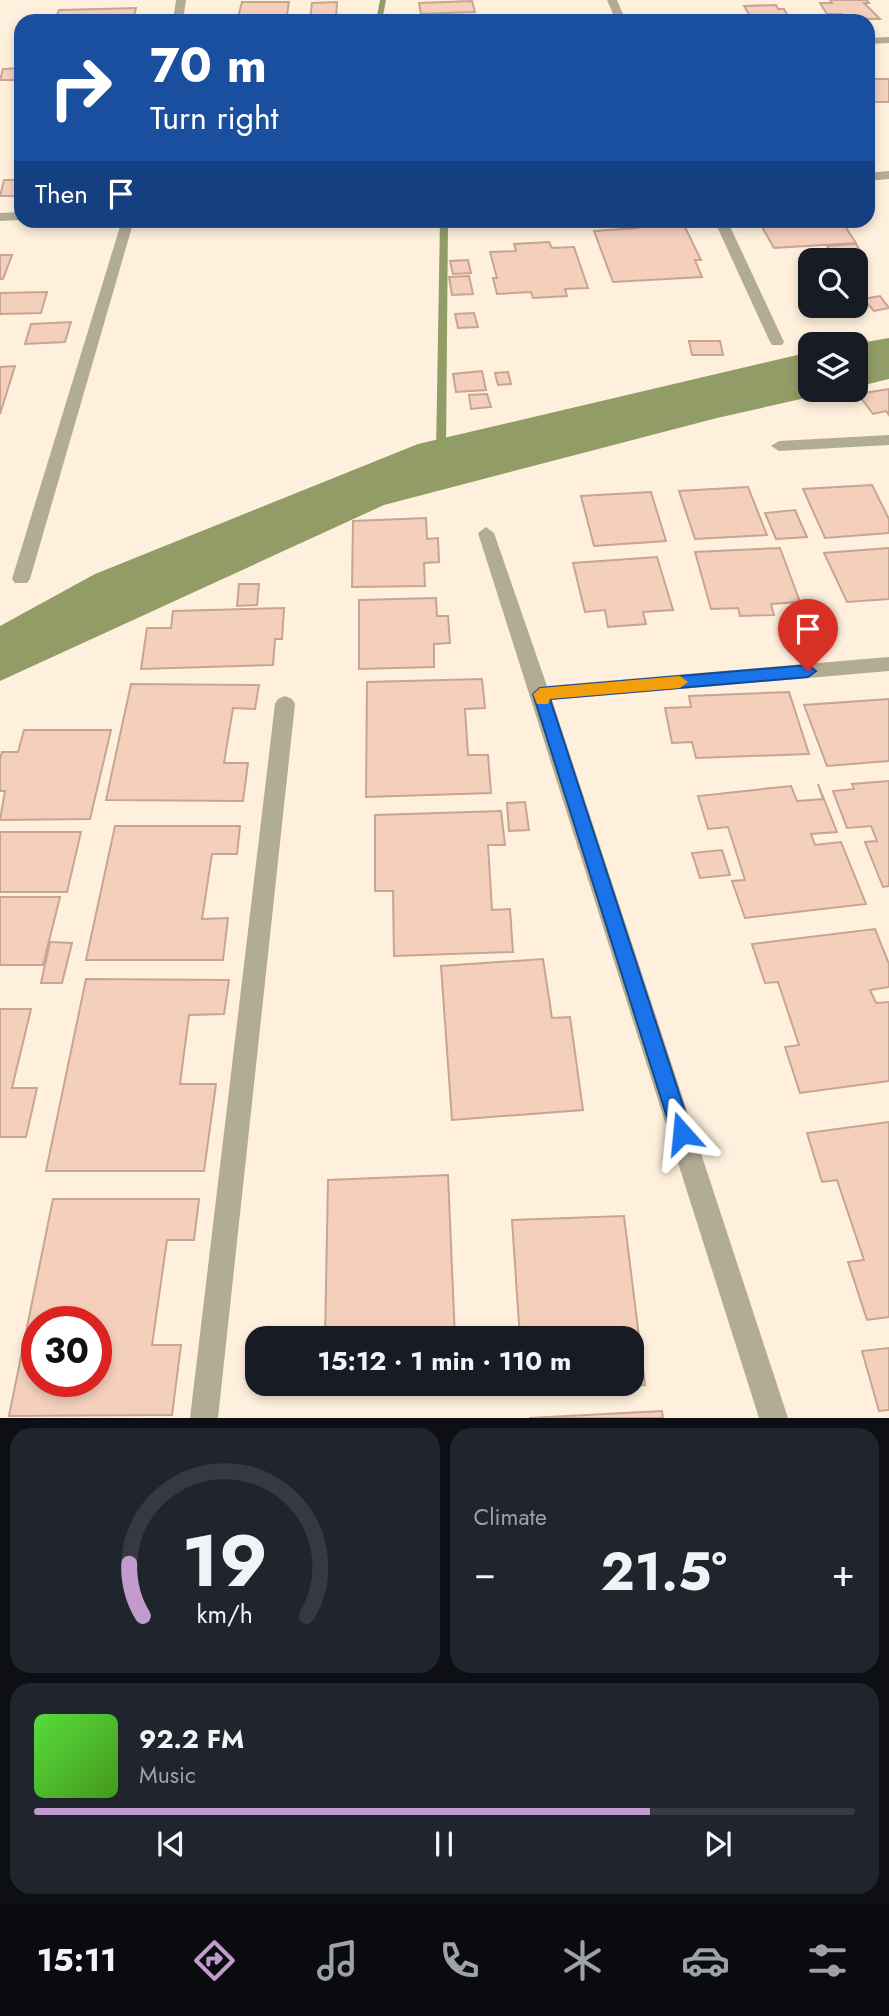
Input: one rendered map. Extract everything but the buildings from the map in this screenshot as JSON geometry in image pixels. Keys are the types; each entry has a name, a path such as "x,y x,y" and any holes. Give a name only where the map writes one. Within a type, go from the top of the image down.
{"street":[{"path":"21,579 126,228"},
{"path":"724,228 777,342"},
{"path":"779,446 889,440"},
{"path":"486,533 774,1418"},
{"path":"540,694 889,664"},
{"path":"204,1418 285,705"}],"shaded area":[{"path":"889,338 889,379 868,384 868,342"},
{"path":"798,355 798,400 717,418 384,505 0,681 0,626 95,574 418,444"}],"waterway":[{"path":"380,14 383,0"},
{"path":"441,453 444,228"}],"slow traffic":[{"path":"542,699 540,694 680,682"}],"route":[{"path":"682,1133 540,694 808,671"}]}
